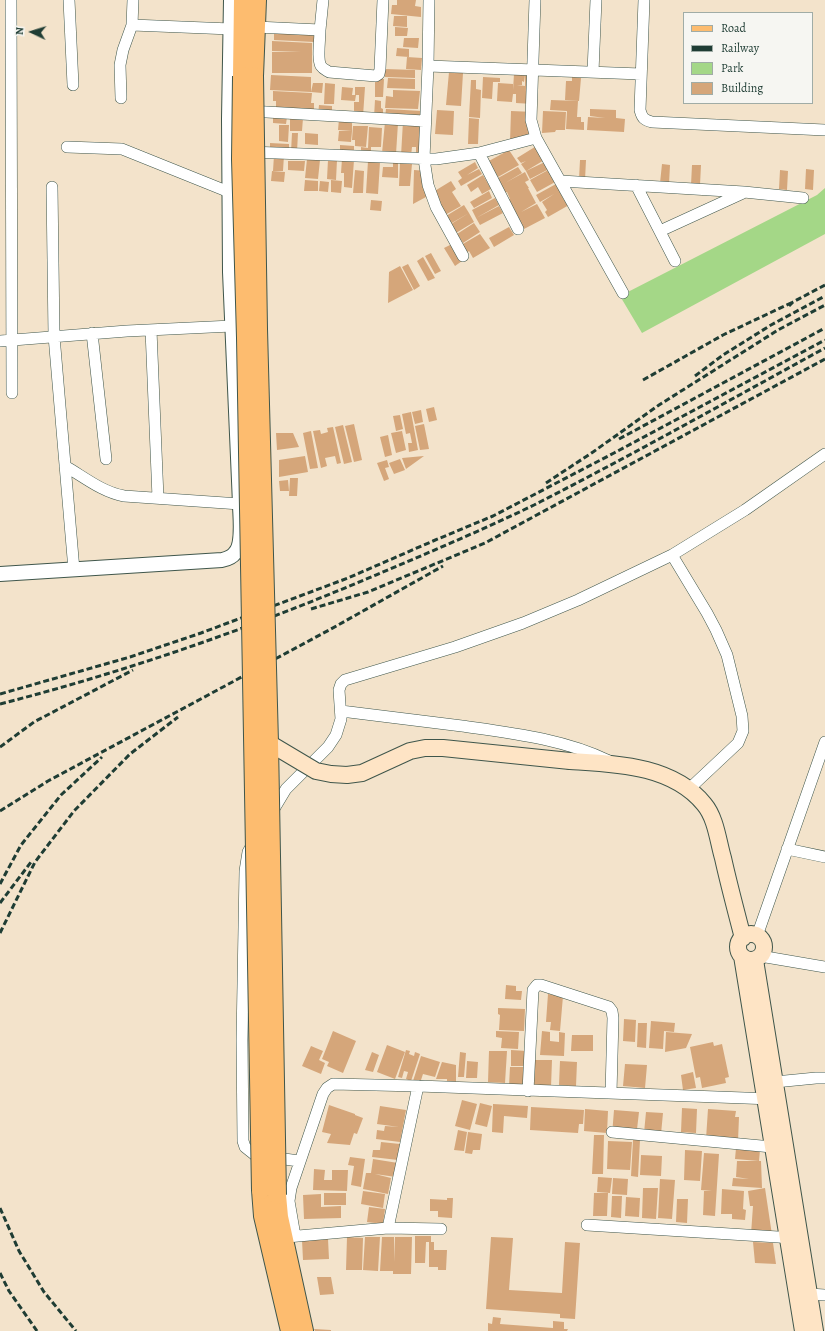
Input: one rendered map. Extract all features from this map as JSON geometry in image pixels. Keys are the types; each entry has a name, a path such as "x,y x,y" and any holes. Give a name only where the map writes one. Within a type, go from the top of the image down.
{"main road":[{"path":"243,0 248,76 258,329 269,743 269,1193 264,1216 290,1331"},
{"path":"257,0 256,27 248,76 241,159 269,1193 278,1217 289,1236 304,1331"},
{"path":"269,743 316,771 331,774 347,775 362,773 410,751 425,748 443,748 615,764 655,772 689,790 705,805 714,823 750,937"},
{"path":"750,937 760,938 764,945 763,953 752,957 738,949 739,944 750,937"},
{"path":"752,957 775,1082 771,1099 772,1147 809,1294 815,1331"},
{"path":"752,957 771,1099 794,1238 803,1331"}],"street":[{"path":"11,0 12,393"},
{"path":"69,0 73,85"},
{"path":"121,98 120,65 123,50 132,25 133,0"},
{"path":"0,574 222,560 230,558 236,553 239,547 240,504 230,272 229,110 231,0"},
{"path":"323,0 320,30 321,67 329,72 376,76 379,74 380,69 383,0"},
{"path":"429,0 424,159 428,185 436,207 463,256"},
{"path":"535,0 534,70 531,120 536,138 624,293"},
{"path":"593,72 596,0"},
{"path":"644,0 640,110 642,117 645,120 652,122 825,130"},
{"path":"132,25 231,30"},
{"path":"256,27 320,30"},
{"path":"428,66 641,74"},
{"path":"229,110 424,121"},
{"path":"229,151 424,159 452,158 479,153 536,138"},
{"path":"67,147 122,149 229,192"},
{"path":"479,153 518,229"},
{"path":"561,181 744,192 803,198"},
{"path":"636,185 675,261"},
{"path":"52,187 54,336 74,570"},
{"path":"660,231 744,192"},
{"path":"0,341 92,333 232,326"},
{"path":"151,330 158,498"},
{"path":"92,333 106,459"},
{"path":"299,1161 255,1155 245,1147 243,1141 242,1040 245,866 248,852 286,790 328,747 336,735 341,719 339,690 341,684 345,680 455,647 523,623 578,600 672,555 745,510 825,454"},
{"path":"65,466 100,488 114,494 240,504"},
{"path":"672,555 707,613 727,655 742,716 743,732 738,743 689,790"},
{"path":"341,711 514,734 564,744 595,754 615,764"},
{"path":"750,937 787,849 825,742"},
{"path":"787,849 825,857"},
{"path":"752,957 825,967"},
{"path":"528,1091 533,990 537,985 541,985 609,1007 613,1018 611,1093"},
{"path":"775,1082 825,1078"},
{"path":"441,1229 388,1228 289,1236 290,1194 299,1161 323,1094 327,1088 333,1084 339,1084 771,1099"},
{"path":"388,1228 418,1086"},
{"path":"612,1132 772,1147"},
{"path":"587,1225 794,1238"},
{"path":"809,1294 825,1295"}],"green space":[{"path":"825,188 825,234 642,333 620,296 817,195"}],"building":[{"path":"397,0 416,0 415,6 421,7 421,17 391,14 392,5 397,5"},
{"path":"394,16 407,16 407,27 393,26"},
{"path":"395,27 408,28 407,36 395,36"},
{"path":"274,31 314,32 314,42 274,40"},
{"path":"404,38 419,38 418,48 403,47"},
{"path":"272,41 312,43 312,73 272,73 272,52 301,52 272,51"},
{"path":"397,48 409,49 409,57 396,56"},
{"path":"407,57 422,58 421,70 406,69"},
{"path":"385,69 415,70 415,78 385,77"},
{"path":"449,72 463,73 461,106 446,105"},
{"path":"514,74 536,75 533,104 516,103 516,94 513,94 512,102 497,101 498,83 513,84 513,90","holes":["525,75 525,86 517,85 522,85"]},
{"path":"271,75 311,77 311,92 270,90"},
{"path":"483,77 500,78 500,82 493,82 492,99 482,98"},
{"path":"572,77 581,78 579,101 565,100 566,81 572,81"},
{"path":"388,78 415,79 415,89 387,88"},
{"path":"375,79 384,79 383,97 375,97"},
{"path":"471,80 476,80 476,89 481,90 480,118 469,117"},
{"path":"313,83 323,83 322,93 311,92"},
{"path":"325,83 335,84 334,104 324,104"},
{"path":"342,87 353,88 352,95 356,95 355,101 341,100"},
{"path":"355,87 365,87 363,116 354,115 354,102 359,102 359,95 355,95"},
{"path":"393,90 420,91 418,109 385,108 386,96 393,97"},
{"path":"273,91 312,93 311,103 314,103 314,113 276,112 276,101 273,101"},
{"path":"375,100 381,101 383,117 374,117"},
{"path":"551,100 578,101 577,117 581,117 581,122 584,122 584,130 566,129 567,111 550,110"},
{"path":"319,105 332,106 332,116 318,115"},
{"path":"386,109 422,111 421,119 385,117"},
{"path":"590,109 616,110 616,118 625,119 624,132 587,130 588,117 605,118 590,116"},
{"path":"437,110 454,111 453,135 435,134"},
{"path":"511,111 534,112 533,136 510,142"},
{"path":"543,111 566,112 565,130 542,133"},
{"path":"273,117 287,117 286,124 273,123"},
{"path":"290,117 303,118 302,131 290,131"},
{"path":"469,118 479,119 478,144 468,144"},
{"path":"339,119 352,120 352,131 338,130"},
{"path":"403,121 424,122 422,156 416,156 416,147 412,147 411,156 401,156"},
{"path":"385,122 398,123 396,154 382,153"},
{"path":"279,125 289,125 288,142 279,141"},
{"path":"353,126 368,126 366,147 355,146 355,140 352,140"},
{"path":"369,127 382,128 381,147 371,147 371,153 361,153 361,147 368,148"},
{"path":"339,131 352,131 351,142 338,141"},
{"path":"292,133 298,133 297,152 291,152"},
{"path":"305,133 318,134 318,145 305,144"},
{"path":"270,143 289,144 289,153 270,152"},
{"path":"340,145 354,146 354,155 340,154"},
{"path":"538,145 546,159 526,171 521,164 526,161 521,163 517,158"},
{"path":"509,150 519,165 498,177 487,162"},
{"path":"274,155 284,155 283,171 273,171"},
{"path":"307,159 320,160 318,179 305,178"},
{"path":"342,159 354,160 352,188 344,187 344,173 341,173"},
{"path":"328,160 337,160 336,180 327,179"},
{"path":"580,160 586,160 585,180 579,179"},
{"path":"288,161 305,161 304,171 288,170"},
{"path":"368,161 380,162 378,194 366,193"},
{"path":"547,161 551,168 530,179 526,171"},
{"path":"393,162 398,162 398,178 382,177 383,167 393,167"},
{"path":"475,162 478,168 467,175 479,169 482,174 461,186 458,181 462,178 458,172"},
{"path":"400,163 412,164 410,186 399,186"},
{"path":"662,164 670,165 669,184 660,183"},
{"path":"692,165 701,165 700,185 691,185"},
{"path":"518,167 522,173 505,183 525,172 529,180 525,182 536,203 521,212 537,204 545,218 524,229 508,200 510,199 507,192 504,193 498,178"},
{"path":"550,169 557,181 537,192 530,180"},
{"path":"806,169 814,170 813,190 805,189"},
{"path":"355,170 364,171 363,193 353,193"},
{"path":"414,170 427,171 426,197 413,204"},
{"path":"780,170 788,171 787,190 779,189"},
{"path":"272,171 285,172 284,182 271,181"},
{"path":"483,175 491,189 482,194 478,187 471,192 467,185"},
{"path":"305,180 318,181 318,191 304,191"},
{"path":"331,180 342,181 341,193 331,192"},
{"path":"320,181 329,182 328,192 319,191"},
{"path":"451,181 456,189 452,192 461,206 445,215 433,192"},
{"path":"556,184 564,200 565,199 569,205 548,217 545,212 547,210 542,202 554,194 540,202 536,195"},
{"path":"489,191 492,198 474,208 470,202"},
{"path":"495,198 499,205 476,218 472,210"},
{"path":"371,200 382,201 381,211 370,210"},
{"path":"464,205 469,213 450,224 446,216"},
{"path":"499,206 503,213 480,225 476,218"},
{"path":"469,213 474,222 456,233 451,224"},
{"path":"474,223 480,232 463,243 457,234"},
{"path":"509,227 514,235 494,247 489,238"},
{"path":"480,234 490,248 473,258 469,251 466,253 461,245"},
{"path":"452,244 462,261 455,266 444,248"},
{"path":"431,253 441,271 435,274 425,256"},
{"path":"423,257 435,278 428,281 417,261"},
{"path":"408,264 420,286 414,290 402,267"},
{"path":"400,266 413,290 388,303 389,272"},
{"path":"434,407 437,420 429,422 426,409"},
{"path":"421,410 423,422 415,424 412,412"},
{"path":"411,412 418,450 409,452 408,443 412,443 410,433 406,434 402,414"},
{"path":"400,415 403,429 396,431 393,416"},
{"path":"354,424 362,460 354,462 345,426"},
{"path":"424,424 429,449 420,450 415,426"},
{"path":"343,425 352,462 344,464 335,427"},
{"path":"333,427 341,463 337,464 335,456 325,458 327,466 321,468 313,431 320,430 321,434 328,432 327,428"},
{"path":"311,431 318,468 310,469 303,433"},
{"path":"402,431 406,450 396,453 391,433"},
{"path":"276,433 293,433 299,447 277,450"},
{"path":"388,435 392,455 385,457 380,437"},
{"path":"305,456 308,472 279,477 279,460"},
{"path":"424,456 406,469 402,458"},
{"path":"400,459 405,470 394,474 389,463"},
{"path":"387,460 389,467 385,468 389,479 384,481 377,463"},
{"path":"290,478 298,478 297,496 289,496"},
{"path":"288,480 289,491 280,491 279,481"},
{"path":"506,985 516,986 516,991 522,991 521,1000 505,999"},
{"path":"548,994 563,996 560,1031 550,1030 551,1022 546,1022"},
{"path":"498,1008 525,1009 524,1031 499,1030 500,1015 498,1014"},
{"path":"624,1019 636,1020 635,1042 623,1041"},
{"path":"651,1021 675,1023 674,1032 664,1031 663,1049 649,1048"},
{"path":"638,1023 647,1023 646,1048 637,1047"},
{"path":"333,1031 356,1041 343,1073 327,1066 329,1062 322,1059"},
{"path":"496,1031 519,1032 518,1049 501,1048 502,1038 496,1037"},
{"path":"542,1031 550,1032 550,1041 559,1042 559,1032 565,1033 564,1056 540,1055"},
{"path":"666,1032 692,1034 686,1048 665,1052"},
{"path":"572,1035 593,1035 593,1051 571,1051"},
{"path":"713,1042 714,1046 722,1044 729,1077 725,1078 726,1083 702,1088 700,1077 696,1078 690,1047"},
{"path":"387,1045 405,1052 395,1079 377,1072"},
{"path":"311,1046 323,1051 319,1060 325,1063 321,1074 302,1066"},
{"path":"406,1050 410,1051 409,1054 414,1056 415,1052 420,1054 411,1081 406,1079 408,1072 404,1071 402,1078 398,1077"},
{"path":"511,1050 527,1051 526,1066 511,1066"},
{"path":"489,1051 507,1051 505,1083 488,1082"},
{"path":"372,1052 379,1055 373,1072 365,1070"},
{"path":"460,1052 466,1053 464,1077 458,1077"},
{"path":"421,1056 440,1062 435,1077 423,1074 420,1083 413,1081"},
{"path":"535,1060 552,1060 551,1087 534,1087"},
{"path":"467,1061 478,1062 477,1078 466,1078"},
{"path":"560,1061 577,1062 576,1086 559,1085"},
{"path":"442,1062 456,1065 456,1082 447,1081 447,1079 436,1079"},
{"path":"625,1064 647,1065 645,1088 623,1086"},
{"path":"510,1067 526,1067 525,1086 509,1086"},
{"path":"693,1072 696,1088 683,1090 681,1075"},
{"path":"462,1100 477,1104 470,1130 455,1126"},
{"path":"480,1103 492,1106 487,1127 475,1124"},
{"path":"493,1104 528,1106 527,1118 504,1116 503,1133 492,1132"},
{"path":"329,1105 363,1118 357,1134 354,1133 350,1145 327,1143 331,1134 322,1132"},
{"path":"380,1106 406,1110 400,1142 376,1139 377,1130 384,1131 385,1126 399,1127 377,1124"},
{"path":"531,1107 584,1110 583,1124 579,1124 578,1133 530,1130"},
{"path":"682,1108 697,1109 696,1133 681,1132"},
{"path":"585,1109 608,1111 607,1133 584,1131"},
{"path":"708,1109 736,1111 735,1117 739,1117 738,1141 706,1139"},
{"path":"614,1110 639,1112 636,1138 612,1135"},
{"path":"646,1112 663,1113 661,1134 644,1133"},
{"path":"458,1130 467,1132 464,1151 454,1150"},
{"path":"468,1132 482,1134 480,1150 473,1150 472,1154 465,1153"},
{"path":"594,1135 604,1135 603,1174 592,1174"},
{"path":"633,1140 640,1140 638,1177 631,1176"},
{"path":"608,1141 632,1142 630,1170 607,1169"},
{"path":"381,1142 400,1144 398,1160 372,1157 373,1150 380,1150"},
{"path":"736,1148 760,1150 759,1161 735,1159"},
{"path":"685,1150 702,1151 700,1181 684,1180"},
{"path":"704,1153 719,1154 715,1216 703,1215 704,1191 712,1191 701,1190"},
{"path":"641,1155 662,1156 661,1176 640,1175"},
{"path":"350,1157 365,1159 361,1187 351,1185 354,1166 348,1165"},
{"path":"373,1159 398,1163 396,1177 375,1174 391,1178 388,1194 363,1189 366,1173 371,1173"},
{"path":"737,1161 761,1161 762,1188 732,1186 733,1178 749,1179 736,1177"},
{"path":"314,1169 325,1170 324,1180 332,1180 332,1170 348,1170 347,1191 313,1190"},
{"path":"598,1177 612,1178 610,1193 597,1192"},
{"path":"613,1178 628,1179 627,1195 612,1194"},
{"path":"660,1179 675,1180 672,1219 658,1218"},
{"path":"643,1188 658,1188 656,1219 642,1218"},
{"path":"765,1188 772,1235 751,1234 753,1206 750,1206 748,1191"},
{"path":"722,1189 744,1191 743,1209 746,1210 745,1220 732,1219 732,1214 721,1214"},
{"path":"363,1191 385,1194 383,1208 361,1204"},
{"path":"324,1193 346,1193 346,1205 324,1205"},
{"path":"594,1193 608,1193 607,1216 593,1216"},
{"path":"321,1194 321,1207 341,1206 341,1218 304,1219 303,1195"},
{"path":"612,1196 622,1196 621,1218 611,1217"},
{"path":"626,1197 640,1198 639,1217 625,1216"},
{"path":"447,1198 453,1198 452,1218 438,1217 438,1211 430,1211 430,1199 447,1200"},
{"path":"677,1199 688,1199 687,1223 676,1222"},
{"path":"369,1207 385,1209 383,1224 367,1222"},
{"path":"415,1236 431,1236 431,1242 434,1242 434,1250 447,1250 446,1270 438,1270 438,1267 429,1267 429,1242 426,1242 425,1263 415,1263"},
{"path":"347,1237 363,1238 362,1270 346,1270"},
{"path":"365,1237 380,1237 378,1271 363,1270"},
{"path":"382,1237 394,1237 394,1262 395,1237 412,1237 411,1274 393,1274 393,1271 380,1271"},
{"path":"491,1237 513,1238 509,1290 562,1293 565,1242 580,1243 575,1319 560,1318 560,1314 486,1309"},
{"path":"328,1239 329,1259 303,1260 302,1240"},
{"path":"753,1242 773,1243 776,1264 755,1263"},
{"path":"317,1277 331,1277 334,1294 320,1295"},
{"path":"493,1317 501,1318 500,1324 553,1328 553,1321 564,1322 564,1329 568,1329 567,1331 488,1331 488,1323 492,1324"},
{"path":"314,1329 331,1330 331,1331 315,1331"}],"railway":[{"path":"789,306 793,302 825,285"},
{"path":"695,376 723,355 771,325 825,296"},
{"path":"643,380 723,335 793,302"},
{"path":"546,483 659,405 778,330 825,305"},
{"path":"619,439 825,328"},
{"path":"0,694 130,657 201,633 348,578 493,516 825,340"},
{"path":"0,704 47,692 184,649 274,616 428,553 492,525 571,486 825,348"},
{"path":"311,609 368,592 485,543 825,359"},
{"path":"0,811 48,781 331,629 443,566"},
{"path":"0,747 34,722 133,670"},
{"path":"0,933 35,862 74,811 130,754 178,717"},
{"path":"0,884 21,845 61,795 102,757"},
{"path":"0,903 31,862"},
{"path":"0,1208 19,1251 44,1292 76,1331"},
{"path":"0,1273 9,1291 37,1331"}]}
